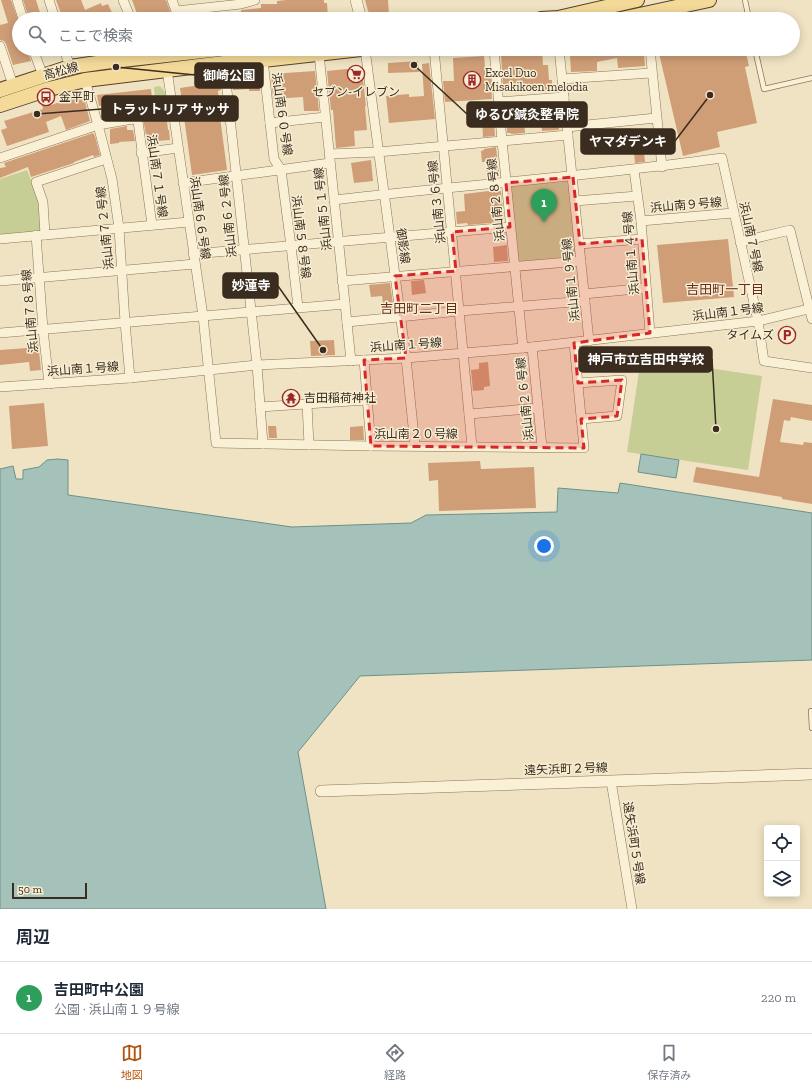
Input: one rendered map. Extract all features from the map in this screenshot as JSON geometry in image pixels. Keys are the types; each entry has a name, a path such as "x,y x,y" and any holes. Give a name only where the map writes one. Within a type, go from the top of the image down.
{"main road":[{"path":"584,12 637,0"},
{"path":"658,12 683,3 709,0"},
{"name":"高松線","path":"0,90 70,67 128,56"},
{"name":"高松線","path":"0,105 49,89 85,80 224,63 300,56"}],"street":[{"path":"17,0 21,12"},
{"path":"49,0 53,12"},
{"path":"123,0 128,12"},
{"path":"172,0 176,11 209,4 255,0"},
{"path":"356,0 359,12"},
{"path":"0,46 13,85"},
{"path":"36,56 43,76"},
{"path":"66,56 70,67"},
{"path":"144,56 147,72"},
{"name":"浜山南５１号線","path":"319,56 351,361"},
{"name":"御影線","path":"366,56 406,358 415,446"},
{"name":"浜山南３６号線","path":"435,56 472,446"},
{"name":"浜山南２８号線","path":"495,56 510,227 519,306 527,348"},
{"name":"浜山南１９号線","path":"560,56 589,341"},
{"path":"334,200 662,167 650,56"},
{"name":"浜山南６０号線","path":"263,60 274,160 281,170"},
{"name":"浜山南６２号線","path":"224,63 263,444"},
{"name":"浜山南６６号線","path":"168,70 203,316 209,371"},
{"path":"562,79 651,73"},
{"name":"浜山南７２号線","path":"85,80 112,179 119,228 130,378"},
{"path":"498,102 564,97"},
{"path":"270,123 325,116"},
{"path":"329,154 378,152 502,141 656,118"},
{"name":"浜山南７１号線","path":"98,125 133,119 138,121 152,225"},
{"path":"0,158 98,125"},
{"path":"142,153 178,148"},
{"name":"浜山南７号線","path":"662,167 722,158 758,322 764,361 812,368"},
{"name":"浜山南７８号線","path":"49,384 43,329 40,277 43,202 36,182 106,159"},
{"path":"183,183 330,164"},
{"name":"浜山南５８号線","path":"281,170 298,308"},
{"name":"浜山南１４号線","path":"634,170 641,221 650,333"},
{"path":"575,201 637,196"},
{"name":"浜山南９号線","path":"641,221 733,213"},
{"path":"0,239 189,222"},
{"path":"193,254 510,227"},
{"path":"740,242 790,230 811,308 812,319"},
{"path":"580,244 642,239"},
{"path":"342,281 581,261"},
{"path":"0,281 195,264"},
{"path":"346,322 519,306 646,288"},
{"path":"0,333 345,304"},
{"name":"浜山南１号線","path":"0,387 130,378 256,366 406,358 527,348 758,322 811,308"},
{"name":"浜山南２０号線","path":"209,371 216,443 584,448 574,343"},
{"name":"浜山南２６号線","path":"527,348 538,408 542,447"},
{"path":"364,360 371,446"},
{"path":"578,383 622,380 617,416 581,419"},
{"path":"260,407 367,400"},
{"path":"307,404 309,445"},
{"path":"469,414 538,408"},
{"name":"遠矢浜町２号線","path":"321,791 812,774"},
{"name":"遠矢浜町５号線","path":"611,781 632,909"}],"lane":[{"path":"745,0 748,12"},
{"path":"757,56 764,89 812,78"},
{"path":"811,711 812,728"}],"highlighted area":[{"path":"573,177 580,244 642,239 650,333 574,343 578,383 622,380 617,416 581,419 584,448 371,446 364,360 406,358 395,276 456,271 452,232 510,227 506,183"}],"green space":[{"path":"160,86 165,92 166,103 155,104 154,87"},
{"path":"27,170 40,202 42,228 39,232 0,235 0,179"},
{"path":"568,180 578,261 519,264 510,187"},
{"path":"641,358 762,376 748,470 627,452"}],"water":[{"path":"641,454 679,460 676,478 638,472"},
{"path":"47,460 68,460 68,495 292,527 411,523 426,515 557,512 558,488 618,493 620,483 812,513 812,660 360,676 298,752 326,909 0,909 0,469 13,466 16,479 23,479 23,470 39,467"}],"building":[{"path":"1,0 11,0 15,12 12,12 12,56 29,56 31,61 13,65 6,44 4,41 0,40 0,25 8,23"},
{"path":"23,0 36,0 40,12 27,12"},
{"path":"56,0 81,0 85,10 101,3 102,6 108,4 112,12 60,12"},
{"path":"132,0 166,0 170,12 136,12"},
{"path":"324,0 324,3 327,3 328,12 241,12 241,10 261,8 261,4 277,4 277,1"},
{"path":"365,0 388,0 389,12 368,11"},
{"name":"Excel Duo Misakikoen melodia","path":"484,56 486,78 491,78 492,99 445,102 443,81 454,81 453,58"},
{"path":"501,56 542,56 543,65 548,65 549,80 552,80 552,91 540,92 540,85 503,87"},
{"path":"570,56 644,56 645,66 618,68 617,58 597,62 597,71 571,72"},
{"path":"660,56 747,56 749,66 745,67 757,123 717,132 720,147 683,156"},
{"path":"418,61 419,72 388,73 388,63"},
{"path":"429,63 435,119 389,123 386,96 409,94 409,97 424,96 422,64"},
{"path":"357,68 362,71 367,130 354,131 355,146 336,148 333,110 331,110 327,71"},
{"path":"315,71 319,111 304,111 303,97 273,99 271,74"},
{"path":"259,77 260,91 249,91 249,89 233,90 233,78"},
{"path":"220,82 221,90 218,91 220,117 227,170 192,175 180,88"},
{"path":"151,89 153,106 165,105 166,121 170,140 156,141 157,145 148,146 142,113 132,113 109,117 108,105 99,106 97,95"},
{"path":"76,97 77,100 84,98 90,121 66,130 61,116 46,122 49,132 7,146 1,130 7,128 4,121 43,109 41,100 49,98 51,105"},
{"path":"543,105 543,116 524,117 525,133 507,133 507,107"},
{"path":"558,117 559,130 542,131 541,118"},
{"path":"482,119 494,119 495,136 483,137"},
{"path":"127,126 127,130 133,130 135,141 110,144 110,129"},
{"path":"630,128 632,143 594,147 592,132"},
{"path":"93,133 100,155 94,157 93,155 31,177 28,167 0,178 0,168 6,167 4,163"},
{"path":"496,147 499,173 487,175 486,162 482,162 481,151"},
{"path":"634,152 644,152 645,162 635,163"},
{"path":"371,160 373,181 354,183 351,163"},
{"path":"197,187 199,197 192,198 190,188"},
{"path":"501,191 504,220 500,220 500,222 468,225 467,223 457,224 456,212 465,211 464,194"},
{"path":"728,239 734,297 663,303 657,245"},
{"path":"507,245 508,261 494,262 493,247"},
{"path":"424,280 426,293 412,295 411,281"},
{"path":"390,283 394,311 384,312 382,296 371,297 369,285"},
{"path":"334,340 335,355 311,356 310,341"},
{"path":"38,342 41,370 30,371 29,362 0,365 0,350 27,348 26,343"},
{"path":"488,362 490,386 484,387 484,390 473,391 471,370 479,369 479,363"},
{"path":"284,394 297,394 297,399 284,399"},
{"path":"773,399 812,405 812,421 791,417 790,421 784,420 780,442 803,445 804,442 812,443 812,504 782,499 782,497 693,482 696,467 759,477"},
{"path":"44,403 48,446 12,449 9,406"},
{"path":"268,426 276,426 277,438 269,438"},
{"path":"363,426 364,440 350,440 350,427"},
{"path":"480,461 481,469 534,467 536,508 439,511 438,480 429,481 428,463"}],"place":[{"name":"ゆるび鍼灸整骨院","path":"414,65"},
{"name":"御崎公園","path":"116,67"},
{"name":"セブン-イレブン","path":"356,74"},
{"name":"Excel Duo Misakikoen melodia","path":"472,80"},
{"name":"ヤマダデンキ","path":"710,95"},
{"name":"金平町","path":"46,97"},
{"name":"トラットリア サッサ","path":"37,114"},
{"name":"吉田町中公園","path":"544,222"},
{"name":"タイムズ","path":"787,335"},
{"name":"妙蓮寺","path":"323,350"},
{"name":"吉田稲荷神社","path":"291,398"},
{"name":"神戸市立吉田中学校","path":"716,429"}],"district":[{"name":"吉田町一丁目","path":"725,289"},
{"name":"吉田町二丁目","path":"419,308"}]}
